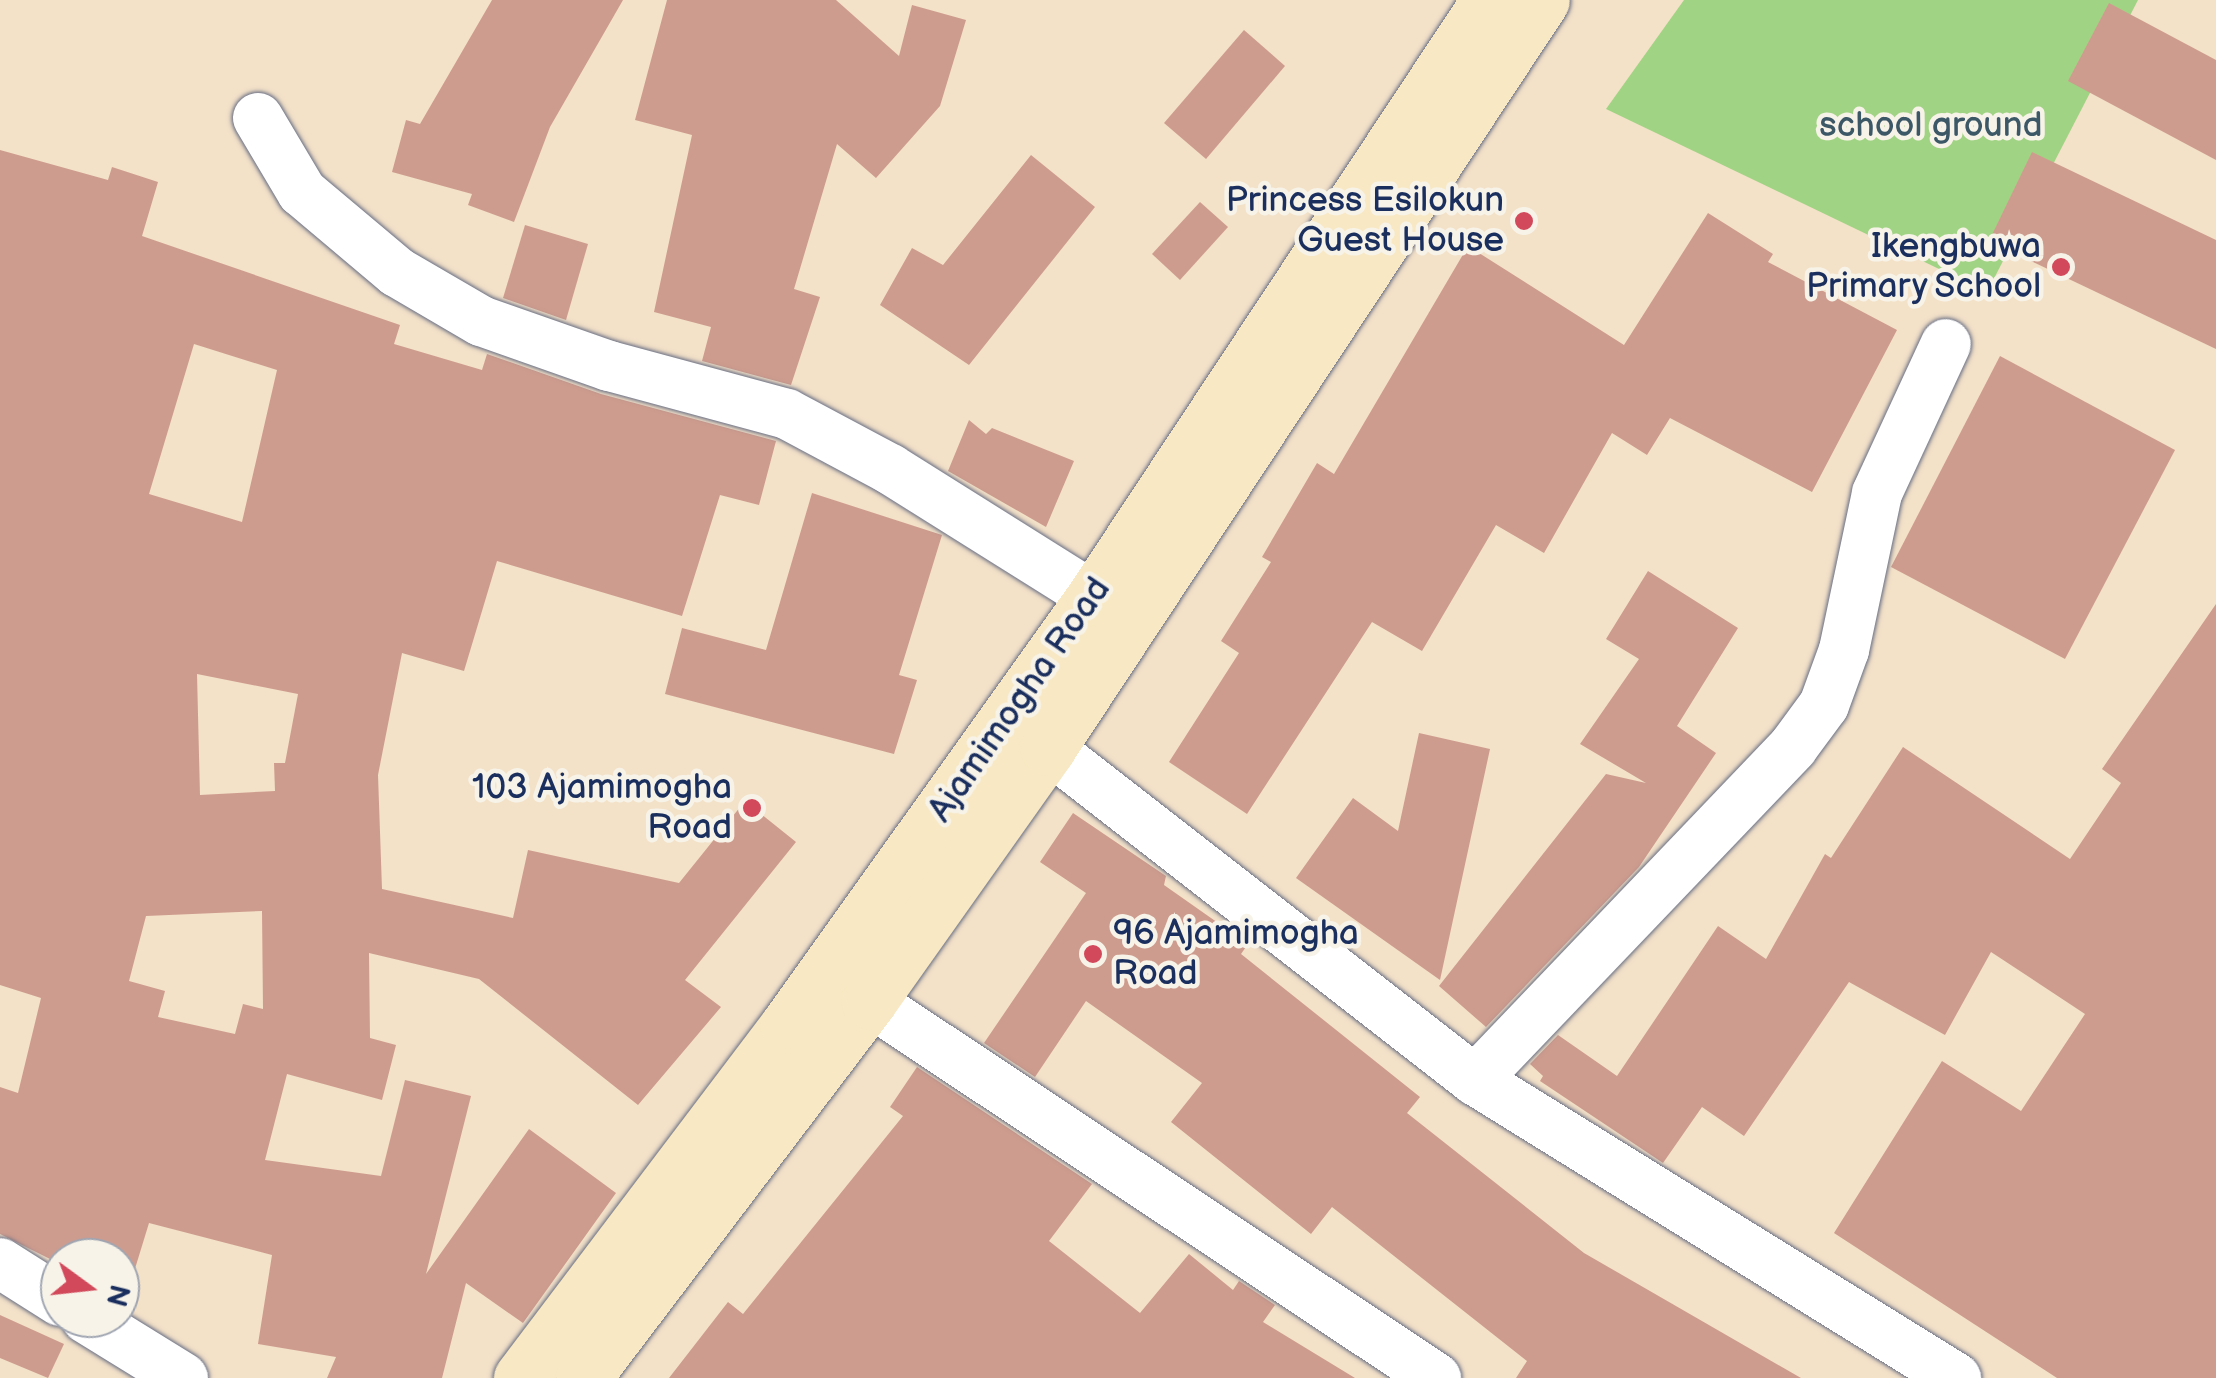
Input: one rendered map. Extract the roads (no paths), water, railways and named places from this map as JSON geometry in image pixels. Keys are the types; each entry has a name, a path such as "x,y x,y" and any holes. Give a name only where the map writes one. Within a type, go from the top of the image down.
{"main road":[{"name":"Ajamimogha Road","path":"521,1378 788,1025 1094,598 1488,0"},
{"name":"Ajamimogha Road","path":"583,1378 869,1001 1048,748 1542,0"}],"street":[{"path":"258,118 302,192 397,272 464,312 608,366 788,414 890,469 1094,598"},
{"path":"1475,1080 1793,747 1824,705 1844,650 1877,494 1946,344"},
{"path":"1048,748 1475,1080 1956,1378"},
{"path":"869,1001 1436,1378"},
{"path":"0,1263 40,1288"},
{"path":"119,1338 184,1378"}],"place":[{"name":"Princess Esilokun Guest House","path":"1524,221"},
{"name":"Ikengbuwa Primary School","path":"2061,267"},
{"name":"103 Ajamimogha Road","path":"752,808"},
{"name":"96 Ajamimogha Road","path":"1093,954"}],"park label":[{"name":"school ground","path":"1931,126"}]}
